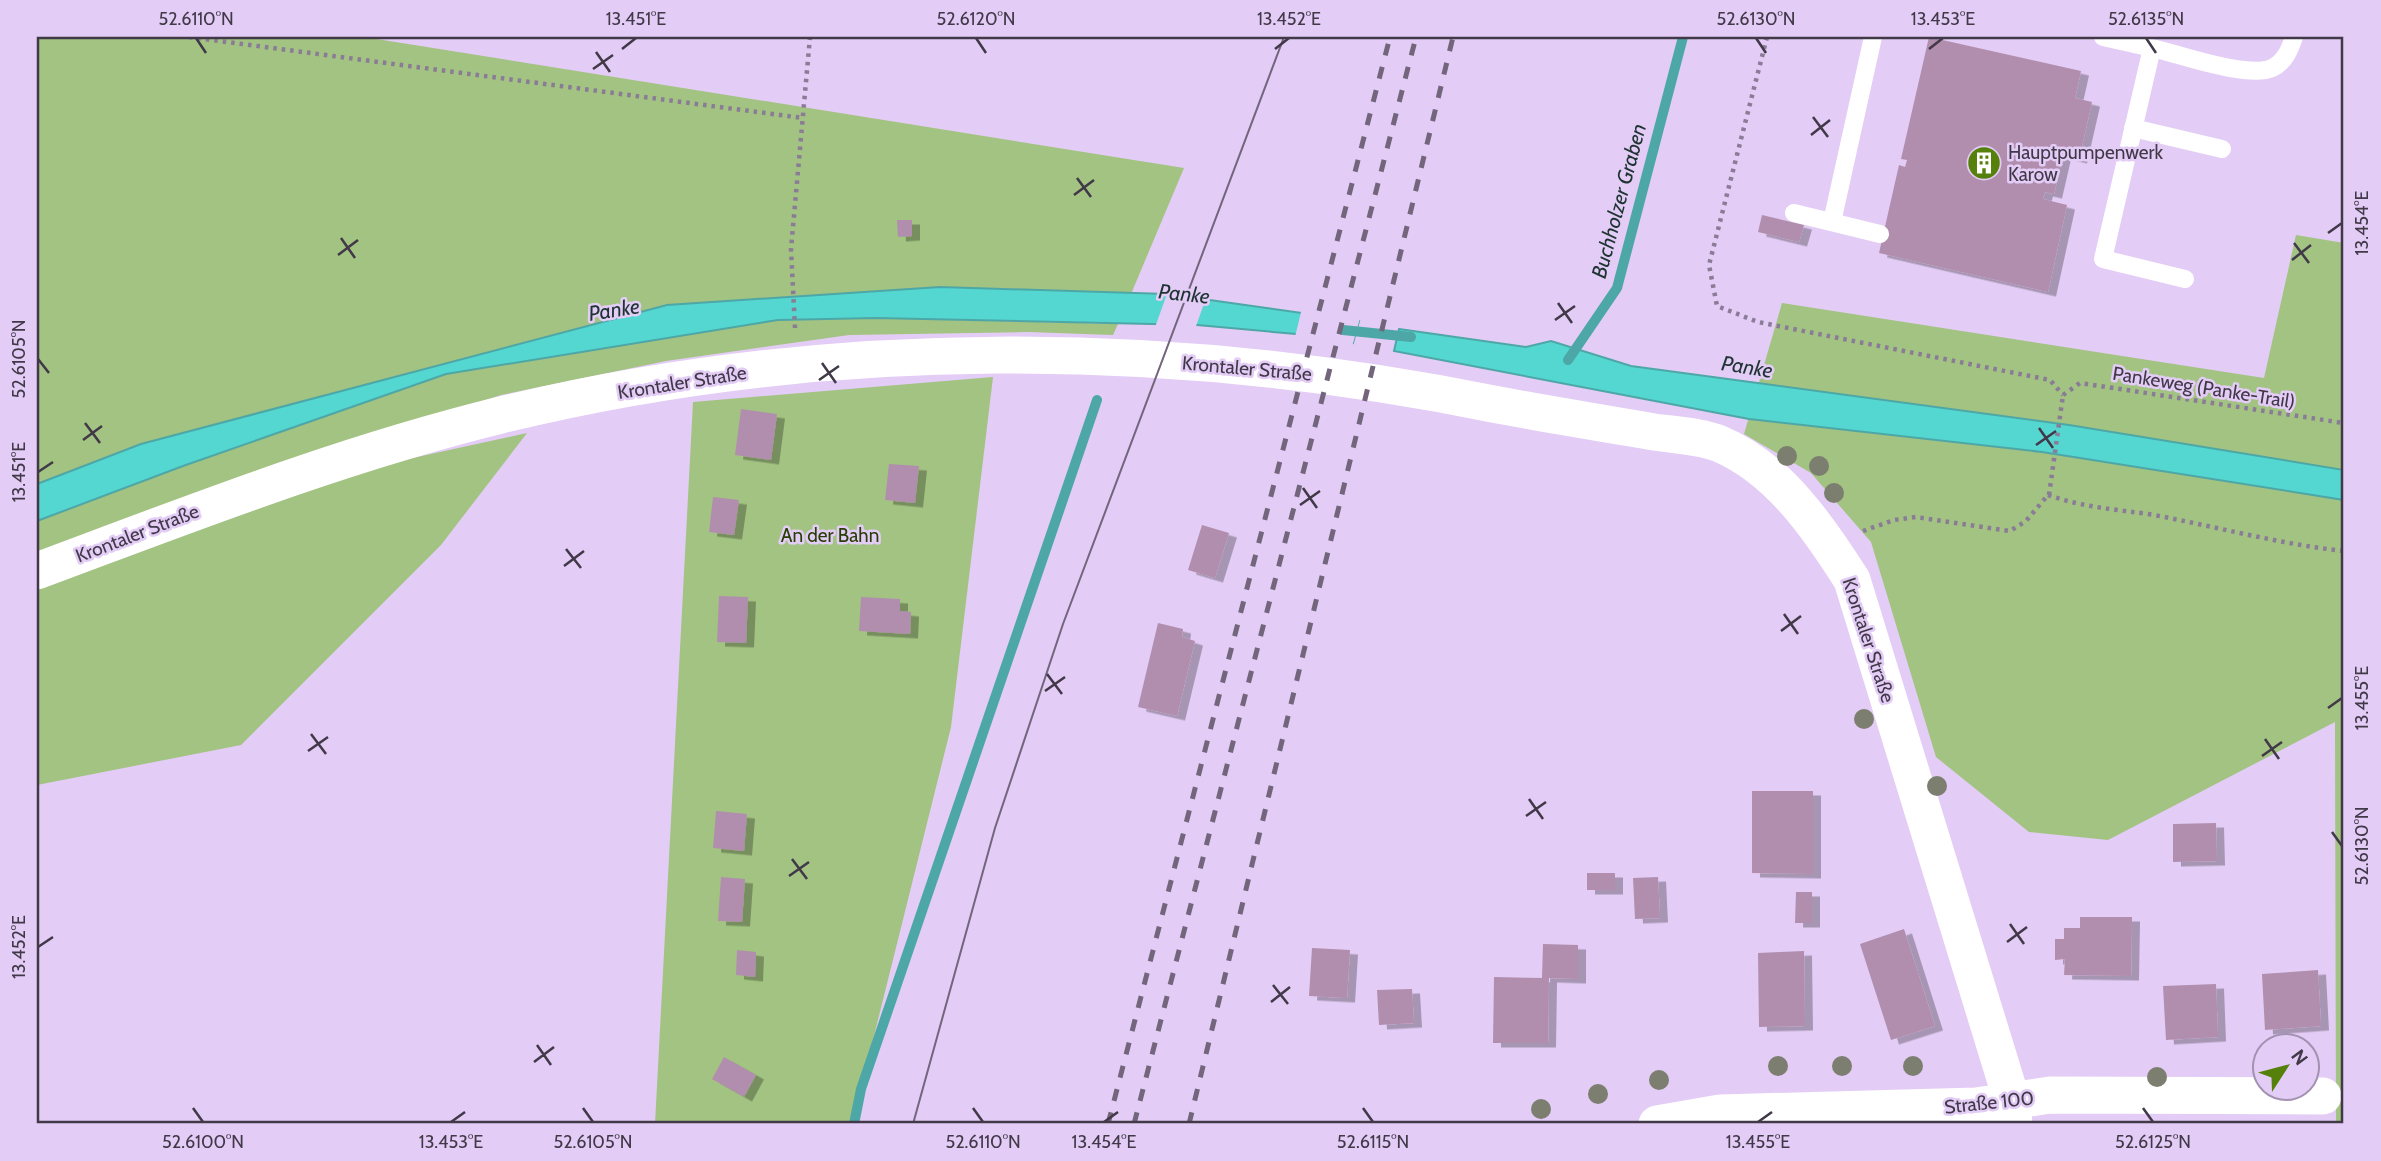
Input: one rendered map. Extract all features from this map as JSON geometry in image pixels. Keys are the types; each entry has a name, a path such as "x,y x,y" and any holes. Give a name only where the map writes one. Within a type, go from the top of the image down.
{"street":[{"name":"Krontaler Straße","path":"37,571 247,492 502,415 669,382 844,359 1108,357 1247,365 1413,387 1719,443 1782,484 1830,545 1852,580 2013,1113"},
{"name":"Straße 100","path":"1657,1124 1720,1113 1976,1106 2013,1113 2050,1095 2334,1097"}],"lane":[{"path":"1832,222 1874,37"},
{"path":"2103,37 2256,71 2279,64 2289,51 2294,37"},
{"path":"2152,48 2103,259 2185,279"},
{"path":"2133,128 2222,149"},
{"path":"1794,214 1880,234"}],"path":[{"path":"189,37 803,118"},
{"path":"795,332 791,272 795,178 810,37"},
{"path":"1767,37 1709,265 1717,306 1758,323 2050,380 2063,395 2049,495 2026,522 2010,531 1916,517 1894,520 1830,545"},
{"name":"Pankeweg (Panke-Trail)","path":"2063,395 2080,383 2344,423"},
{"path":"2049,495 2081,507 2152,515 2293,545 2344,551"}],"green space":[{"path":"37,37 364,37 1184,168 1131,294 940,287 667,305 141,444 37,484"},
{"path":"2296,235 2344,243 2344,1124 2336,1124 2335,722 2108,840 2029,832 1936,757 1871,542 1811,473 1744,434 1782,303 2264,378"},
{"path":"876,318 1118,324 1113,335 1029,332 849,335 666,361 501,395 241,477 37,552 37,521 183,466 446,374 778,320"},
{"name":"An der Bahn","path":"993,377 951,727 852,1124 655,1124 693,402"},
{"path":"527,433 441,545 241,745 37,785 37,587 385,464"}],"shaded area":[{"path":"940,287 1167,294 1359,321 1353,343 1296,334 1197,325 876,318 778,320 446,374 183,466 37,521 37,484 141,444 667,305"},
{"path":"1399,329 1526,347 1551,341 1631,366 2069,425 2344,470 2344,500 2042,452 1749,419 1394,351"}],"pier":[{"path":"1168,291 1206,298 1195,329 1154,330"},
{"path":"1302,308 1360,318 1352,347 1295,337"}],"building":[{"name":"Hauptpumpenwerk Karow","path":"1929,37 2081,71 2075,98 2092,102 2079,159 2063,155 2054,194 2045,192 2043,199 2067,205 2048,292 1879,253 1899,165 1905,167 1907,160 1901,159"},
{"path":"1762,215 1804,225 1799,242 1758,232"},
{"path":"897,220 912,220 912,236 898,237"},
{"path":"741,409 777,414 771,460 735,455"},
{"path":"889,464 919,466 915,503 885,500"},
{"path":"713,497 739,500 734,535 709,532"},
{"path":"1202,525 1229,533 1215,578 1188,570"},
{"path":"719,596 748,597 746,643 717,642"},
{"path":"861,597 900,599 900,611 911,612 910,634 859,631"},
{"path":"1158,623 1183,629 1182,637 1195,641 1177,716 1138,707"},
{"path":"1752,791 1813,791 1813,874 1752,873"},
{"path":"716,811 747,814 744,851 713,848"},
{"path":"2216,823 2217,861 2173,862 2173,824"},
{"path":"1587,873 1615,873 1615,890 1587,890"},
{"path":"721,877 745,879 742,922 718,921"},
{"path":"1658,877 1660,918 1635,919 1633,878"},
{"path":"1796,892 1812,892 1812,923 1795,923"},
{"path":"2080,917 2132,917 2131,976 2064,975 2065,959 2055,960 2055,939 2064,939 2064,928 2080,928"},
{"path":"1904,929 1935,1026 1891,1040 1860,944"},
{"path":"1543,944 1578,945 1578,979 1549,978 1548,1043 1493,1043 1494,977 1542,978"},
{"path":"1312,948 1350,950 1347,998 1309,996"},
{"path":"737,950 756,952 755,977 736,975"},
{"path":"1804,951 1805,1026 1759,1027 1758,953"},
{"path":"2318,970 2321,1026 2265,1030 2262,974"},
{"path":"2216,984 2218,1037 2166,1040 2163,986"},
{"path":"1412,989 1414,1023 1379,1025 1377,990"},
{"path":"724,1057 756,1075 744,1097 712,1079"}],"waterway":[{"name":"Buchholzer Graben","path":"1568,360 1617,288 1683,37"},
{"name":"Panke","path":"1343,330 1411,337"},
{"path":"854,1124 861,1089 1097,400"}],"tram line":[{"path":"913,1124 995,828 1063,624 1284,37"}],"railway":[{"path":"1108,1124 1390,37"},
{"path":"1134,1124 1416,37"},
{"path":"1189,1124 1453,37"}],"place":[{"name":"Hauptpumpenwerk Karow","path":"1984,163"}]}
